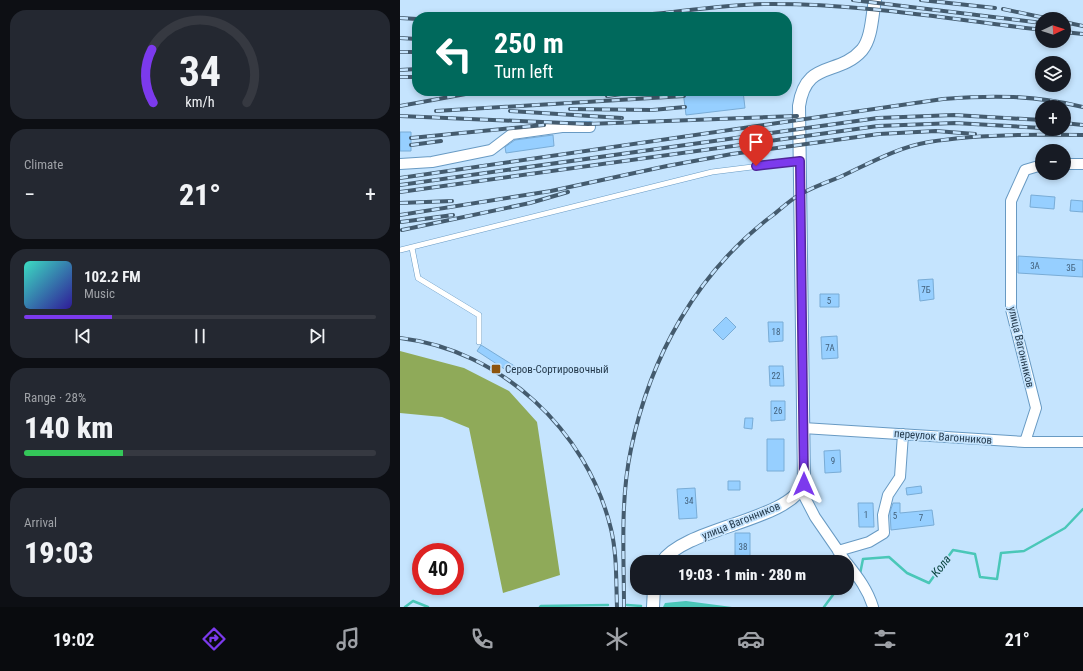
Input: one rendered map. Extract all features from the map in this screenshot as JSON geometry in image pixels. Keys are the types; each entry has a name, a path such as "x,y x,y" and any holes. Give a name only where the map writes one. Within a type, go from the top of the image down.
{"street":[{"path":"841,555 815,517 801,490 804,484 799,106 801,92 807,82 816,75 852,58 862,50 868,40 875,0"},
{"path":"400,164 432,162 491,150 512,134 562,127 590,127"},
{"path":"1071,164 1083,164"},
{"name":"улица Вагонников","path":"1025,442 1036,408 1011,309 1011,201 1025,170 1035,167"},
{"name":"переулок Вагонников","path":"803,428 1025,442 1083,442"},
{"path":"838,551 869,542 884,533 883,515 888,495 900,477 903,434"},
{"name":"улица Вагонников","path":"666,555 682,544 756,516 792,499 801,490"},
{"path":"854,571 862,582 873,607"},
{"path":"653,607 654,595"}],"lane":[{"path":"400,250 712,172 800,161"},
{"path":"412,248 418,278 479,315 479,342"}],"shaded area":[{"path":"400,351 464,368 509,391 537,422 560,575 503,593 469,428 442,417 400,413"},
{"path":"686,601 732,607 663,607 665,603"}],"building":[{"path":"684,96 744,96 745,108 686,115"},
{"path":"400,132 411,132 411,151 400,151"},
{"path":"553,135 554,146 506,153 505,147 515,140"},
{"path":"1031,195 1055,197 1054,209 1030,207"},
{"path":"1071,200 1083,201 1083,212 1070,211"},
{"path":"1018,256 1083,260 1083,277 1018,273"},
{"path":"933,279 934,299 920,301 918,280"},
{"path":"820,294 839,294 839,307 820,307"},
{"path":"726,317 736,327 723,340 713,330"},
{"path":"768,322 783,322 783,341 769,342"},
{"path":"837,336 838,358 822,359 821,337"},
{"path":"481,345 516,367 512,374 477,351"},
{"path":"769,366 783,366 784,386 770,386"},
{"path":"771,401 785,401 785,420 771,421"},
{"path":"745,418 753,418 752,429 744,428"},
{"path":"767,439 784,439 784,471 767,471"},
{"path":"840,450 841,472 825,473 824,451"},
{"path":"728,481 740,481 740,490 728,490"},
{"path":"921,486 922,493 907,495 906,488"},
{"path":"695,488 697,518 679,519 677,489"},
{"path":"858,503 873,503 874,527 859,527"},
{"path":"893,503 900,503 900,513 932,510 934,525 891,530 890,512"},
{"path":"735,533 750,533 750,555 735,555"}],"waterway":[{"name":"Кола","path":"860,574 863,559 889,557 907,573 929,583 953,550 975,554 980,577 997,579 1001,553 1024,551 1065,528 1083,509"},
{"name":"Кола","path":"824,607 833,595"},
{"name":"Кола","path":"405,607 413,601 428,607"},
{"name":"Кола","path":"540,607 608,605"},
{"name":"Кола","path":"627,605 641,606"}],"railway":[{"path":"853,0 1035,22"},
{"path":"921,0 995,8"},
{"path":"673,12 747,5 800,4 904,12 1035,29"},
{"path":"1003,9 1035,16"},
{"path":"400,18 412,19"},
{"path":"1071,23 1083,26"},
{"path":"1071,33 1083,34"},
{"path":"400,38 412,39"},
{"path":"400,52 412,52"},
{"path":"400,70 412,69"},
{"path":"400,77 412,77"},
{"path":"400,106 455,96"},
{"path":"436,111 684,96"},
{"path":"400,178 943,99 1013,97 1047,100 1083,107"},
{"path":"570,109 652,110 685,107"},
{"path":"510,111 622,118"},
{"path":"400,185 878,118 954,115 1035,120"},
{"path":"400,116 588,124 797,116"},
{"path":"400,192 878,126 955,123 1035,128"},
{"path":"1071,124 1083,125"},
{"path":"411,138 544,125"},
{"path":"400,215 551,191 667,166 732,154 879,134 936,131 975,134"},
{"path":"624,607 623,528 625,488 631,449 639,415 664,350 681,319 700,290 721,263 746,238 797,196 883,156 917,144 967,137 1083,135"},
{"path":"411,145 441,141"},
{"path":"402,230 530,203 568,192"},
{"path":"400,203 452,201"},
{"path":"401,222 453,215"},
{"path":"400,338 437,346 472,359 505,378 534,401 560,428 582,459 599,493 611,529 615,558 617,607"}],"place":[{"name":"Серов-Сортировочный","path":"496,369"}],"route":[{"path":"756,166 800,161 804,484"}]}
